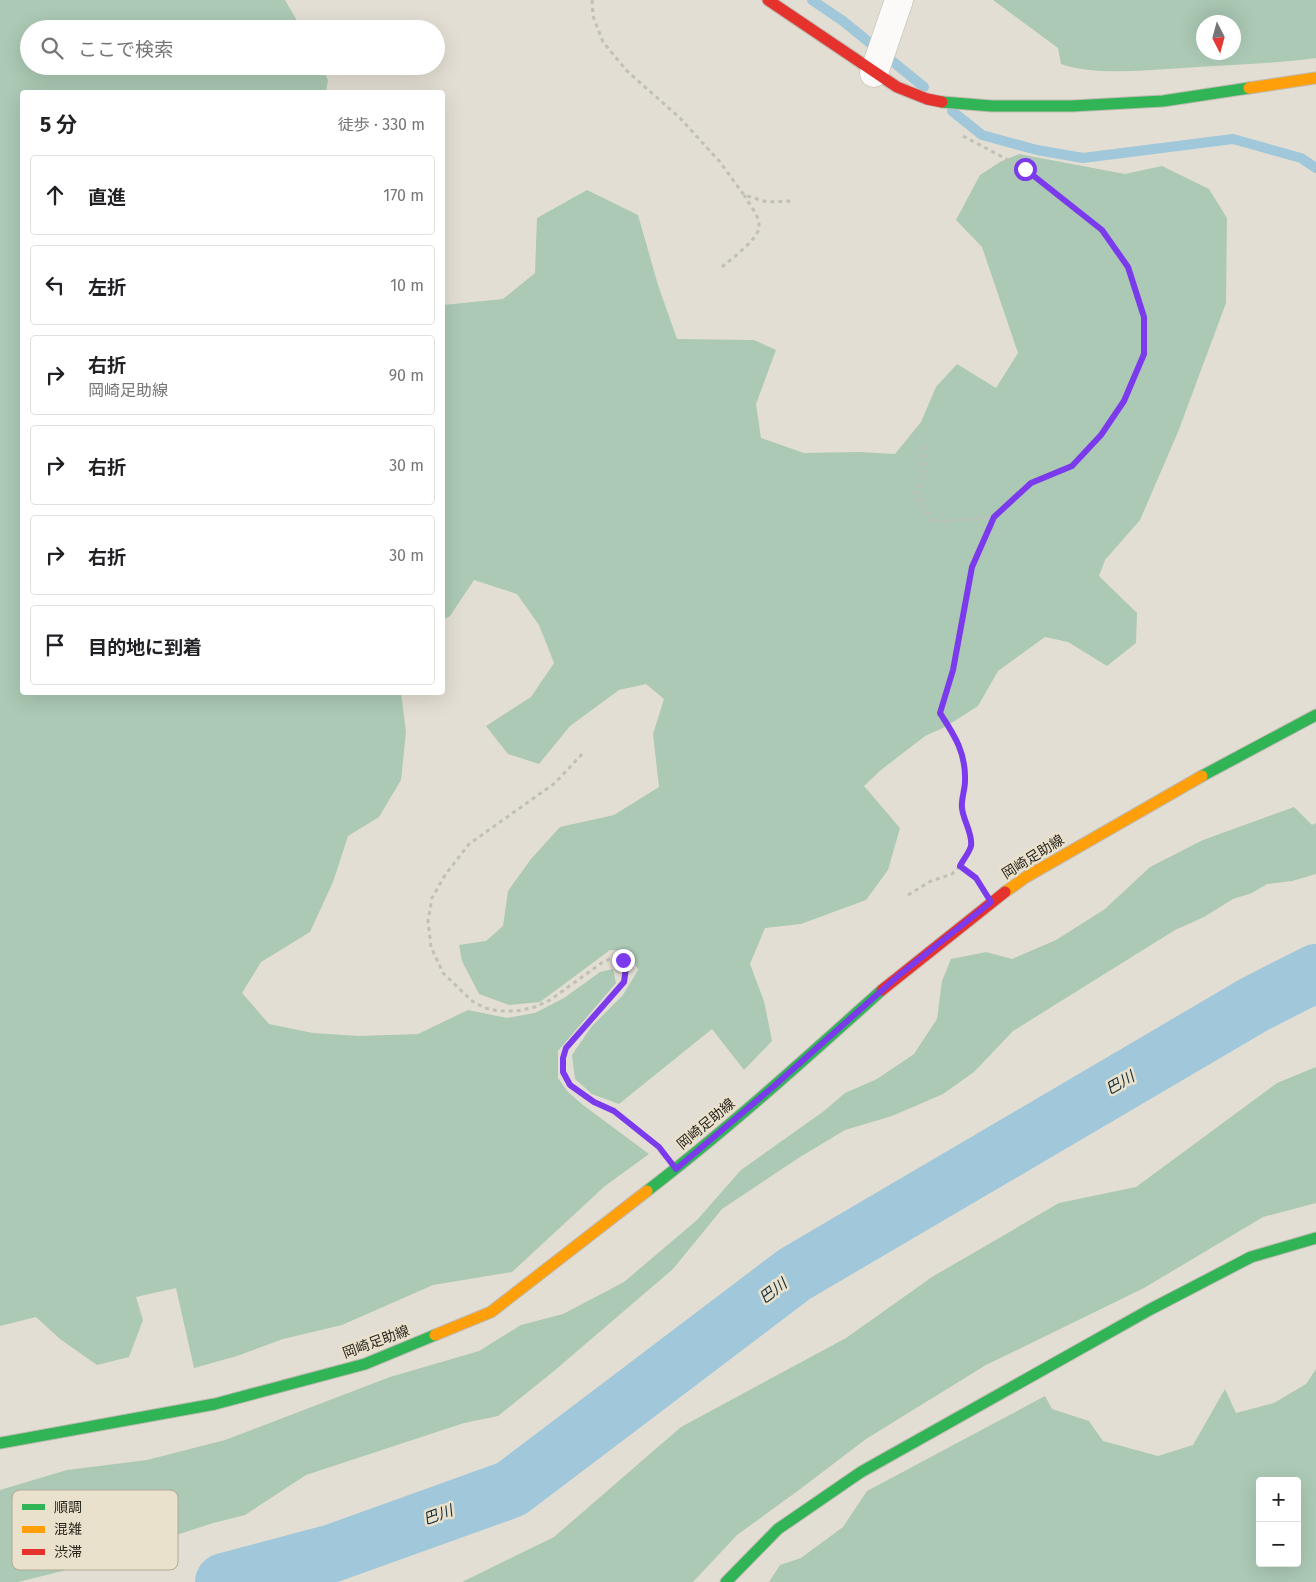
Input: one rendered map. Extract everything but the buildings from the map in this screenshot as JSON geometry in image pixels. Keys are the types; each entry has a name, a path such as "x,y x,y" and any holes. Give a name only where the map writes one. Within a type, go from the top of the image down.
{"main road":[{"path":"768,0 874,73 898,87 927,99 949,104 1072,106 1163,101 1316,78"},
{"name":"岡崎足助線","path":"0,1443 215,1404 365,1364 491,1312 676,1169 774,1086 898,976 991,902 1026,877 1176,788 1316,715"},
{"path":"726,1582 778,1529 860,1472 1151,1310 1251,1257 1316,1238"}],"street":[{"path":"874,73 899,0"}],"path":[{"path":"592,0 592,16 603,42 627,71 680,118 720,162 757,216 759,227 754,239 722,266"},
{"path":"908,895 931,881 952,874 960,866 971,845 970,833 964,820 962,806 965,781 961,750 956,738 940,713 953,670 972,567 994,517 1031,483 1072,466 1101,435 1124,401 1144,354 1144,317 1128,267 1102,230 1025,169 956,132"},
{"path":"744,195 767,202 793,201"},
{"path":"924,446 922,456 925,475 916,493 934,522 994,517"},
{"path":"582,754 555,782 469,844 445,874 432,898 428,921 431,947 443,973 472,1001 498,1012 517,1011 550,1000 603,962 612,958 623,960 626,968 624,982 566,1048 563,1058 563,1072 570,1085 594,1102 614,1111 659,1147 676,1169"},
{"path":"960,866 976,878 991,902"}],"green space":[{"path":"0,0 285,0 297,20 20,20 20,75 326,75 328,80 326,90 20,90 20,695 401,695 406,732 401,780 379,817 348,836 333,882 310,932 261,962 242,993 269,1024 313,1033 359,1036 418,1034 468,1010 507,1018 535,1013 564,998 600,972 613,969 616,983 558,1051 558,1078 568,1092 583,1105 649,1154 605,1186 512,1272 433,1285 342,1325 283,1339 237,1356 194,1368 176,1288 136,1297 143,1320 129,1357 97,1365 60,1339 36,1317 0,1326"},
{"path":"993,0 1316,0 1316,58 1283,62 1138,71 1089,70 1061,64 1058,48"},
{"path":"1019,154 1125,174 1162,166 1209,189 1227,218 1226,303 1178,432 1140,520 1105,560 1099,576 1137,613 1136,643 1107,666 1068,642 1045,637 998,671 978,706 945,727 925,736 881,770 864,786 900,828 888,870 866,900 801,924 765,928 750,964 764,1001 772,1041 744,1070 712,1029 619,1104 592,1094 575,1079 572,1055 592,1026 623,995 638,970 629,951 610,950 540,1002 509,1005 479,994 462,961 459,945 486,941 503,926 508,891 531,859 560,827 614,815 659,787 653,734 664,699 646,684 619,690 570,726 539,764 508,754 486,726 531,697 554,663 539,625 517,594 474,580 450,616 445,619 445,305 503,299 535,273 537,218 587,190 638,215 658,285 677,339 754,340 776,350 756,404 761,438 804,453 859,452 895,454 921,422 936,387 957,364 996,388 1018,353 982,247 956,220 980,175 1000,162"},
{"path":"1294,807 1312,825 1316,823 1316,874 1292,881 1267,884 1252,893 1233,899 1204,917 1175,930 1013,1031 974,1072 943,1094 892,1116 845,1130 800,1157 722,1209 673,1269 554,1371 498,1416 464,1423 306,1475 245,1515 178,1534 178,1490 12,1490 12,1570 67,1570 18,1582 0,1582 0,1490 67,1470 147,1460 225,1440 390,1377 479,1351 521,1325 563,1314 624,1282 697,1220 741,1170 824,1111 845,1093 877,1079 914,1054 937,1019 942,981 951,959 986,952 1012,959 1056,940 1105,909 1150,867 1203,840"},
{"path":"1316,1067 1316,1203 1263,1217 1144,1288 986,1365 866,1439 737,1535 693,1582 462,1582 554,1537 681,1427 846,1338 932,1277 1059,1203 1136,1187 1277,1083"},
{"path":"1316,1369 1316,1582 769,1582 780,1565 801,1558 843,1527 867,1491 1045,1396 1052,1409 1089,1421 1103,1441 1158,1456 1193,1445 1225,1389 1236,1413 1274,1403 1306,1384"}],"waterway":[{"path":"812,0 843,21 924,87"},
{"path":"952,111 982,135 1037,150 1083,158 1233,139 1301,158 1316,168"},
{"name":"巴川","path":"224,1582 333,1553 511,1489 795,1274 1255,1004 1316,973"}],"traffic: fast":[{"path":"942,102 992,106 1072,106 1163,101 1249,88"},
{"path":"1202,776 1316,715"},
{"path":"647,1191 737,1118 882,990"},
{"path":"726,1582 778,1529 861,1472 1151,1309 1251,1257 1316,1238"},
{"path":"0,1443 215,1404 365,1364 435,1335"}],"traffic: slow":[{"path":"1249,88 1316,78"},
{"path":"1005,892 1026,877 1202,776"},
{"path":"435,1335 491,1312 647,1191"}],"traffic: jam":[{"path":"768,0 897,87 927,99 942,102"},
{"path":"882,990 1005,892"}],"route":[{"path":"623,960 626,968 624,982 566,1048 563,1058 563,1072 570,1085 594,1102 614,1111 659,1147 676,1169 774,1086 898,976 991,902 976,878 960,866 971,845 970,833 964,820 962,806 965,781 961,750 956,738 940,713 953,670 972,567 994,517 1031,483 1072,466 1101,435 1124,401 1144,354 1144,317 1128,267 1102,230 1025,169"}]}
